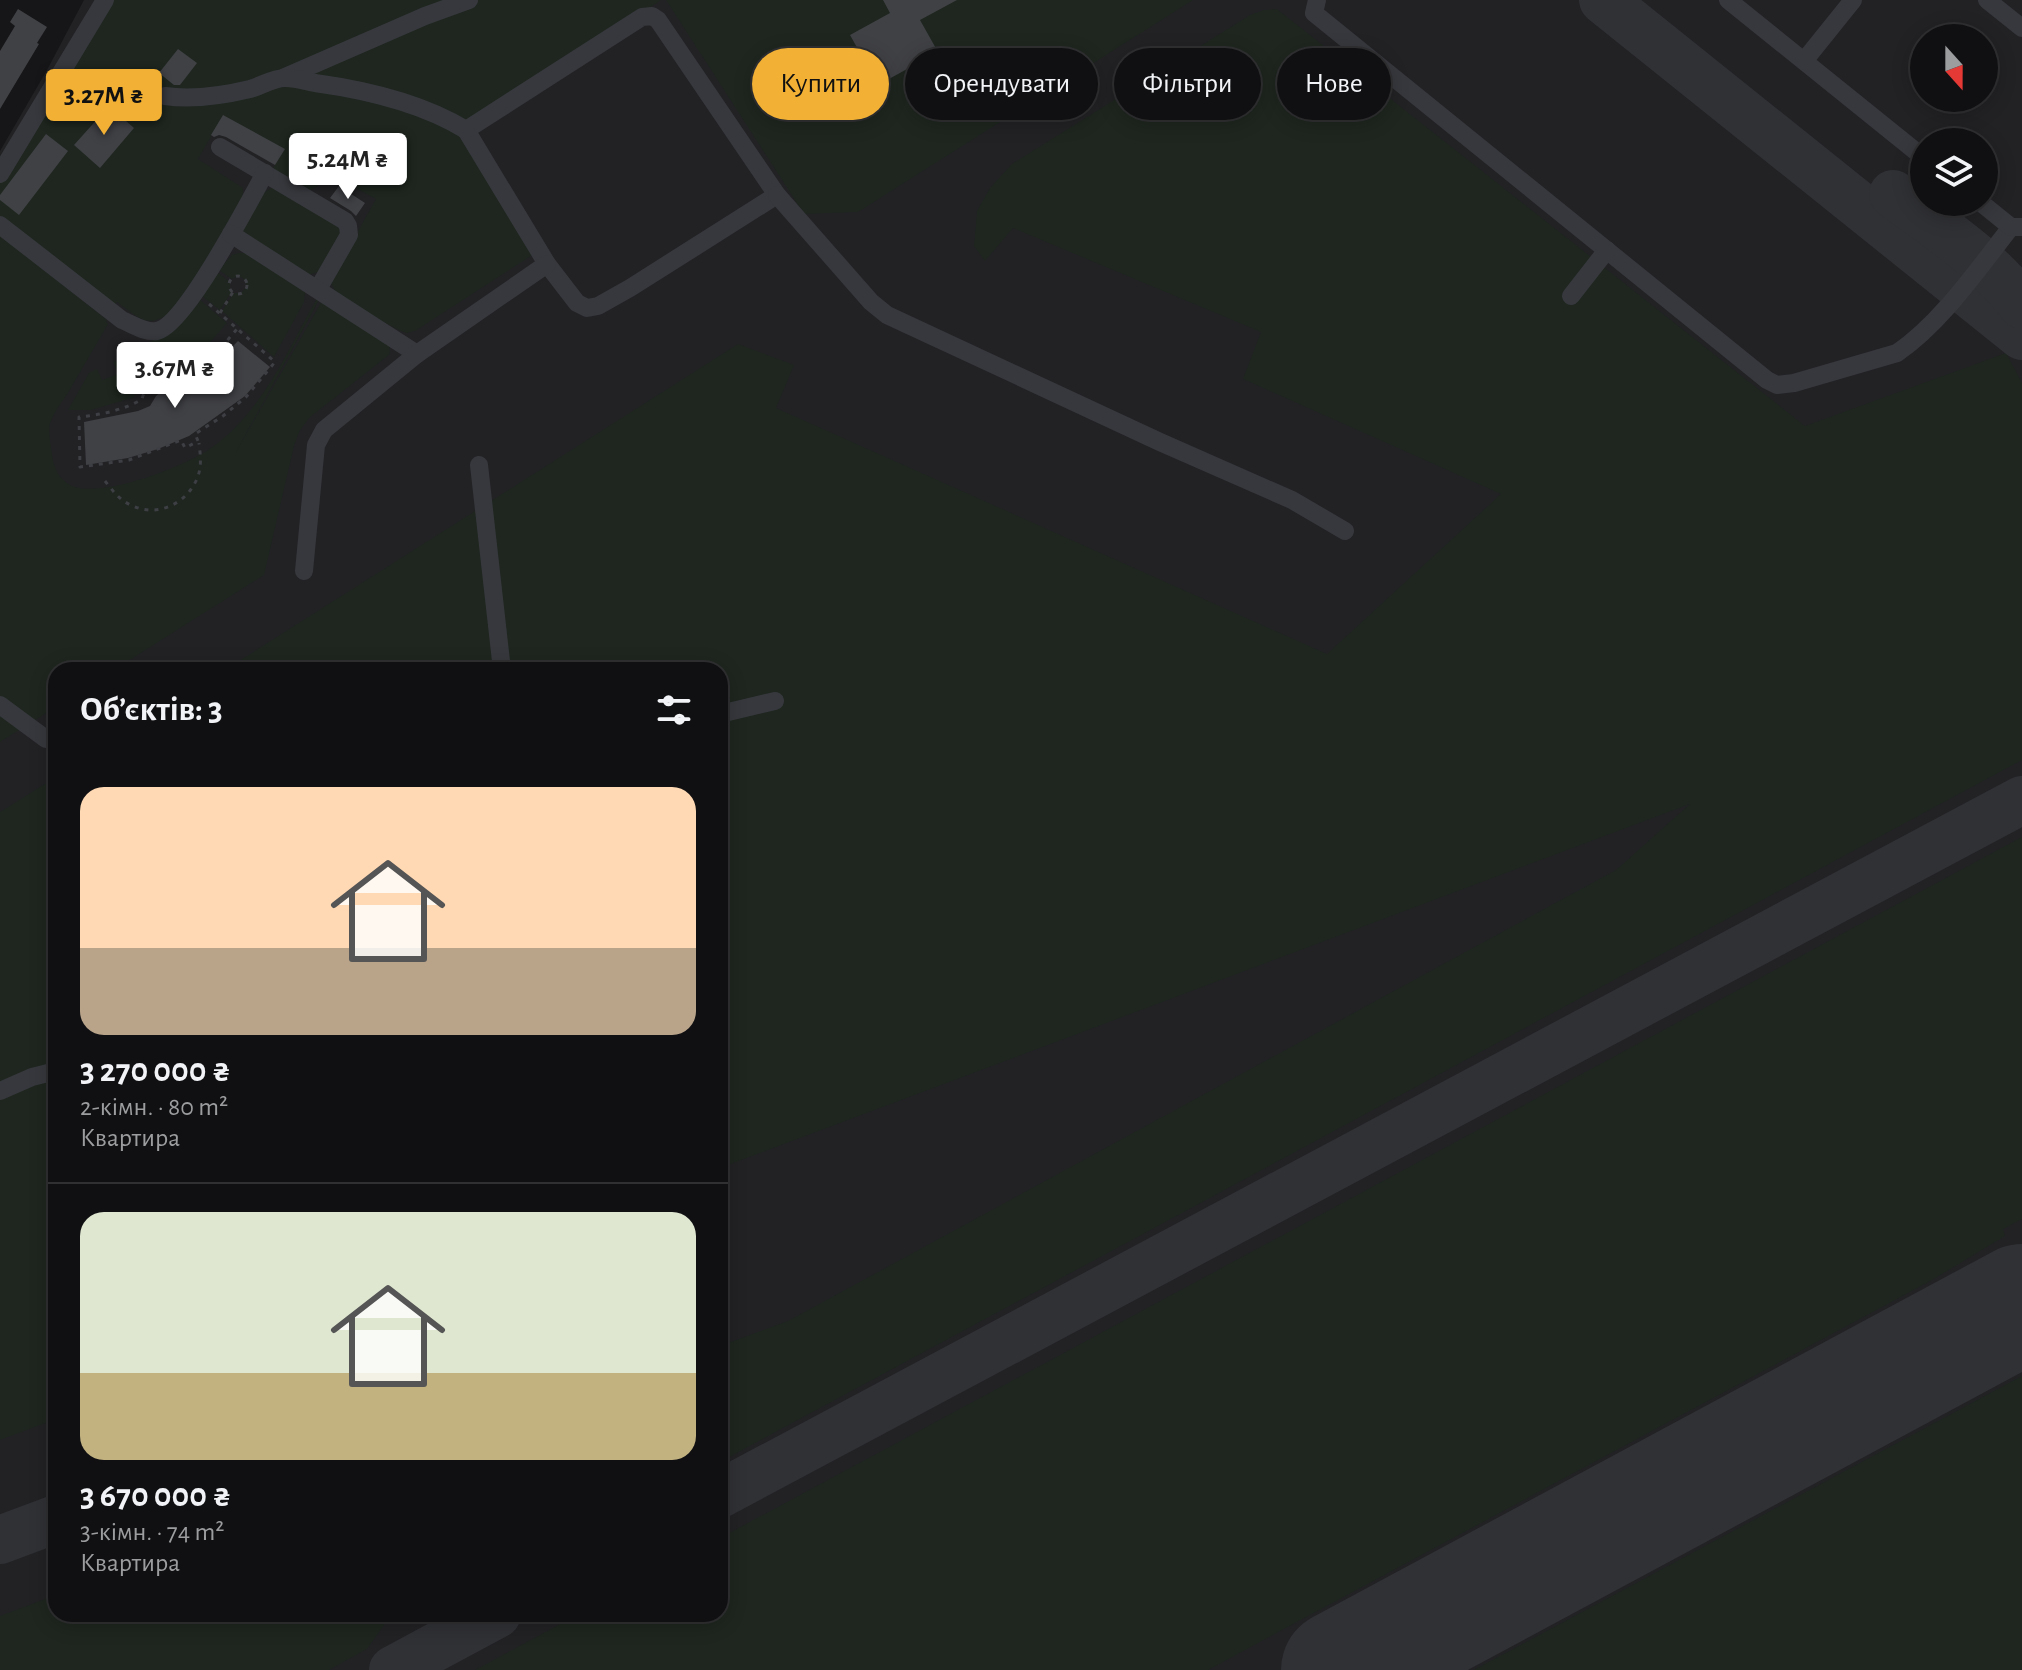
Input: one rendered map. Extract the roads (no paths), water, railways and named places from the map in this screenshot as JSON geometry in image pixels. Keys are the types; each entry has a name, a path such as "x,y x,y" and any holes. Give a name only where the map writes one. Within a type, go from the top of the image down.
{"lane":[{"path":"0,174 105,0"},
{"path":"165,96 188,99 252,88 469,0"},
{"path":"1728,0 1910,147"},
{"path":"1804,61 1853,0"},
{"path":"1987,0 2022,28"},
{"path":"1312,4 1607,250 1777,385 1794,383 1897,353 1911,343 2017,227 1998,214"},
{"path":"466,130 644,8 658,20 777,195 871,302 887,315 1292,500 1345,531"},
{"path":"282,78 376,95 426,111 466,130 547,264 577,303 587,308 598,306 630,288 777,195"},
{"path":"220,147 340,217 348,226 349,235 318,289"},
{"path":"0,225 122,320 144,330 156,331 176,318 231,234 265,173"},
{"path":"231,234 417,354"},
{"path":"1571,296 1607,250"},
{"path":"304,571 316,445 324,430 417,354 547,264"},
{"path":"479,465 501,662"},
{"path":"728,712 775,701"},
{"path":"0,705 46,739"},
{"path":"0,1091 48,1073"}]}
